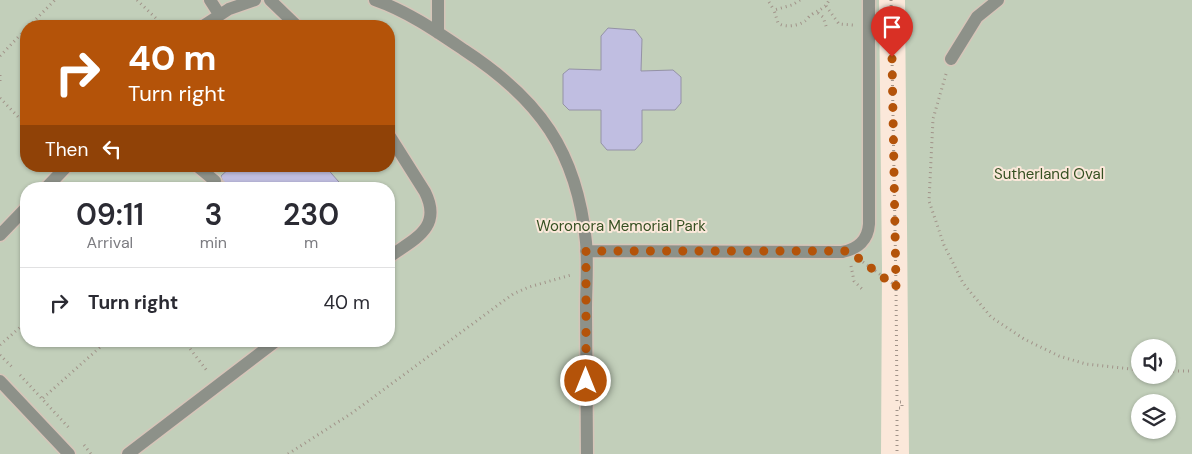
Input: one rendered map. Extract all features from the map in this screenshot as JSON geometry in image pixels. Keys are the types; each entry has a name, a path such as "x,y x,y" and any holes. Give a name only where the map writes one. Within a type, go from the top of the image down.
{"lane":[{"path":"210,0 219,14"},
{"path":"210,20 243,3 255,0"},
{"path":"270,0 291,20"},
{"path":"375,0 394,7 438,33 506,80 527,100 548,127 562,152 577,192 586,251 587,454"},
{"path":"438,0 438,33"},
{"path":"586,251 849,251 858,246 866,238 870,224 869,0"},
{"path":"951,59 977,17 998,0"},
{"path":"395,144 425,192 429,200 431,213 426,230 395,253"},
{"path":"52,182 61,172"},
{"path":"204,172 215,181"},
{"path":"0,235 20,214"},
{"path":"128,454 268,347"},
{"path":"0,381 70,454"}],"path":[{"path":"35,20 55,0"},
{"path":"137,0 158,20"},
{"path":"774,10 792,5 800,0"},
{"path":"769,2 774,10 777,21 786,26 800,23 811,15 818,13 826,6 829,0"},
{"path":"890,0 897,402 902,402 902,408 897,408 897,454"},
{"path":"826,6 840,24 869,25"},
{"path":"818,13 822,16 828,29"},
{"path":"0,56 20,35"},
{"path":"951,59 941,87 933,119 929,201 944,245 963,283 991,316 1024,340 1059,356 1086,364 1131,369"},
{"path":"0,75 0,81"},
{"path":"0,98 20,119"},
{"path":"849,251 896,287"},
{"path":"849,251 854,280 862,289"},
{"path":"288,454 352,413 513,294 529,287 586,270"},
{"path":"0,345 20,327"},
{"path":"43,398 100,347"},
{"path":"189,347 218,385"},
{"path":"1176,371 1192,371"}],"green space":[{"name":"Woronora Memorial Park","path":"0,0 879,0 882,268 881,454 0,454"},
{"name":"Sutherland Oval","path":"905,0 1192,0 1192,454 909,454"}],"building":[{"path":"608,28 635,30 642,39 641,71 673,70 681,77 681,103 675,110 642,110 642,142 635,150 607,150 601,143 601,110 569,110 563,104 563,74 569,69 601,70 601,36"},
{"path":"225,172 330,172 339,182 223,182 221,176"}],"route":[{"path":"586,381 586,251 849,251 896,287 892,57"}]}
